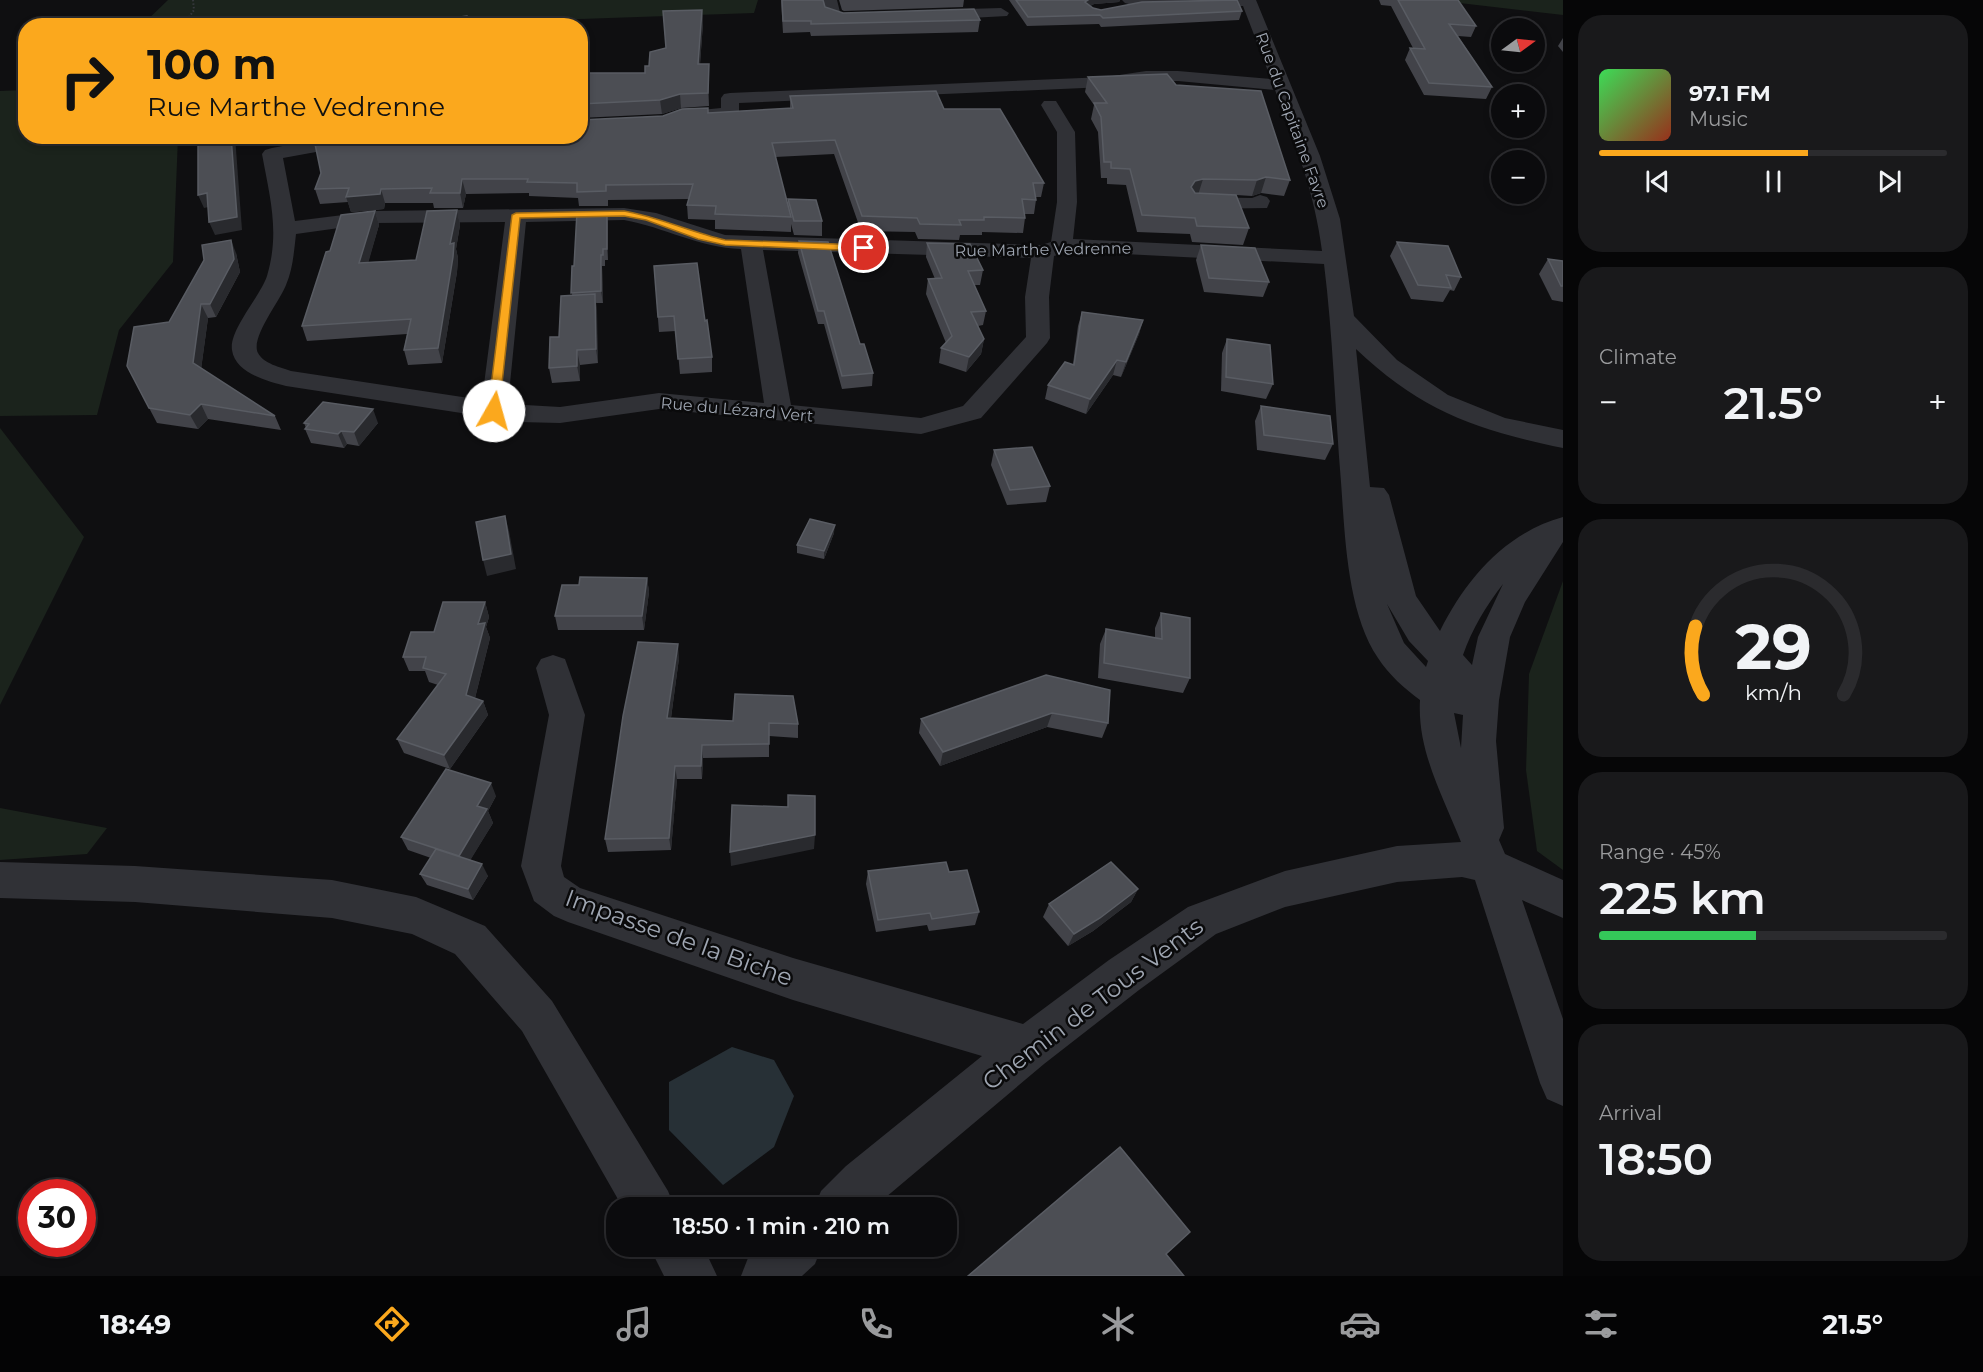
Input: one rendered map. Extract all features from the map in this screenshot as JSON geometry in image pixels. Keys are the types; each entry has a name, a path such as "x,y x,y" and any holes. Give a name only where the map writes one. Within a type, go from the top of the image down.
{"street":[{"path":"829,0 833,15 843,18 889,17"},
{"path":"1129,4 1248,0"},
{"name":"Rue du Capitaine Favre","path":"1248,0 1321,190 1329,219 1341,316 1346,385 1359,527 1372,608 1381,633 1394,656 1412,675 1459,698 1460,674 1421,632 1400,598 1346,385"},
{"path":"922,16 1000,11"},
{"path":"672,119 681,116 730,113 730,98 1106,82 1146,76 1281,85"},
{"name":"Rue du Lézard Vert","path":"286,229 275,285 247,331 245,350 249,361 265,372 286,378 494,411 560,415 658,401 921,426 972,412 1038,338 1037,297 1067,202 1066,132 1050,105"},
{"path":"270,145 286,229"},
{"path":"1198,203 1251,206 1260,204 1260,201"},
{"name":"Rue Marthe Vedrenne","path":"286,229 375,218 624,214 648,218 702,237 752,245 1052,249 1335,258"},
{"path":"494,411 516,215"},
{"path":"752,245 779,413"},
{"path":"1341,316 1365,346 1386,365 1428,396 1467,415 1496,424 1563,438"},
{"path":"1446,658 1465,615 1481,590 1509,559 1558,529"},
{"path":"1558,529 1510,599 1494,637 1439,737 1451,774 1490,866 1563,1083"},
{"name":"Impasse de la Biche","path":"553,668 567,715 541,866 548,888 568,903 759,967 1028,1048"},
{"path":"1459,698 1478,741 1490,866"},
{"name":"Chemin de Tous Vents","path":"849,1197 863,1183 1028,1048 1124,975 1202,920 1285,889 1397,864 1462,859 1490,866 1563,899"},
{"path":"0,880 135,884 332,899 416,916 470,940 537,1016 644,1197"},
{"path":"681,1257 692,1276"},
{"path":"766,1276 786,1257"}],"path":[{"path":"188,18 194,10 193,0"}],"shaded area":[{"path":"168,0 758,0 754,13 588,19 149,18"},
{"path":"1449,0 1563,0 1563,15 1451,2"},
{"path":"18,90 18,144 178,144 173,262 119,330 97,415 0,416 0,91"},
{"path":"0,428 84,537 0,705"},
{"path":"1563,581 1563,870 1537,851 1526,770 1529,674"},
{"path":"0,808 107,828 87,854 0,860"},
{"path":"732,1047 774,1060 794,1096 774,1147 723,1185 669,1130 669,1082"}],"building":[{"path":"782,0 823,0 825,7 843,13 974,9 980,20 811,24 811,21 783,21"},
{"path":"1016,0 1088,0 1085,2 1101,10 1142,2 1237,0 1242,11 1103,18 1100,15 1028,17"},
{"path":"1398,0 1458,0 1476,26 1449,24 1491,87 1429,83 1410,48 1425,49"},
{"path":"702,10 698,64 709,64 708,93 680,94 660,100 588,104 588,73 645,73 645,66 649,66 650,52 666,48 663,11"},
{"path":"1167,74 1176,85 1261,91 1290,180 1266,177 1257,180 1203,179 1195,181 1191,187 1195,193 1236,195 1249,228 1197,226 1195,218 1142,215 1130,169 1111,168 1111,162 1104,162 1101,117 1094,103 1107,103 1088,77"},
{"path":"936,91 944,109 1000,109 1044,183 1033,183 1036,200 1022,199 1025,218 984,217 984,220 959,220 961,225 920,224 917,218 862,216 835,140 772,143 791,217 715,214 716,206 687,205 693,184 606,185 606,191 577,192 577,183 527,182 528,179 462,179 460,193 430,193 432,188 381,189 380,194 346,197 349,188 315,189 321,173 315,144 588,144 588,120 663,116 682,109 708,108 708,113 793,108 790,96"},
{"path":"198,144 232,144 237,217 209,222 207,193 198,195"},
{"path":"788,199 816,200 822,221 794,221"},
{"path":"457,210 450,244 454,243 453,257 438,348 404,350 411,319 302,326 326,252 330,251 341,215 375,211 359,263 416,260 427,211"},
{"path":"577,212 607,212 607,249 603,249 603,255 601,255 601,291 571,293"},
{"path":"231,240 234,259 210,304 201,304 193,363 275,416 201,404 190,415 149,408 127,366 134,327 169,322 204,260 202,245"},
{"path":"799,241 828,242 860,344 864,344 873,373 842,376 824,311 818,311"},
{"path":"1397,242 1448,246 1461,277 1446,275 1451,288 1418,285"},
{"path":"927,243 970,244 983,270 968,271 986,311 971,312 984,339 969,357 941,348 952,336 928,279 942,278"},
{"path":"1201,245 1255,248 1269,282 1209,278"},
{"path":"1548,259 1563,261 1563,286 1561,286"},
{"path":"697,263 712,357 678,359 674,316 658,317 654,266"},
{"path":"595,294 596,349 577,350 577,366 549,368 550,337 559,337 561,296"},
{"path":"1082,312 1143,320 1126,362 1117,360 1090,399 1048,385 1065,362 1074,365"},
{"path":"1227,339 1270,345 1273,384 1226,377"},
{"path":"323,402 373,409 354,432 341,431 338,434 305,429 309,424 304,423"},
{"path":"1261,406 1330,416 1333,444 1264,435"},
{"path":"1032,447 1050,486 1010,490 994,450"},
{"path":"505,516 511,554 483,560 476,522"},
{"path":"810,519 835,525 824,551 797,545"},
{"path":"580,577 647,578 642,616 555,616 562,585 579,585"},
{"path":"443,602 485,602 478,624 485,623 466,695 483,701 444,755 397,739 446,674 423,668 426,657 403,657 411,632 434,632"},
{"path":"1161,613 1190,618 1190,678 1104,663 1106,629 1162,639"},
{"path":"638,642 678,644 667,718 733,721 735,694 793,696 798,724 769,723 769,744 702,745 701,766 675,766 669,838 605,839 623,716"},
{"path":"1046,675 1110,690 1108,723 1052,713 943,752 921,719"},
{"path":"446,769 491,783 477,806 487,809 459,856 401,837"},
{"path":"788,795 815,796 815,835 730,852 732,805 788,807"},
{"path":"436,849 482,864 468,889 420,874"},
{"path":"946,862 949,872 967,870 979,912 932,919 930,913 878,920 868,871"},
{"path":"1111,862 1138,889 1100,918 1074,934 1049,904"},
{"path":"1120,1147 1190,1232 1166,1254 1184,1276 968,1276"}],"route":[{"path":"494,411 516,215 624,214 648,218 702,237 725,242 752,245 864,248"}]}
